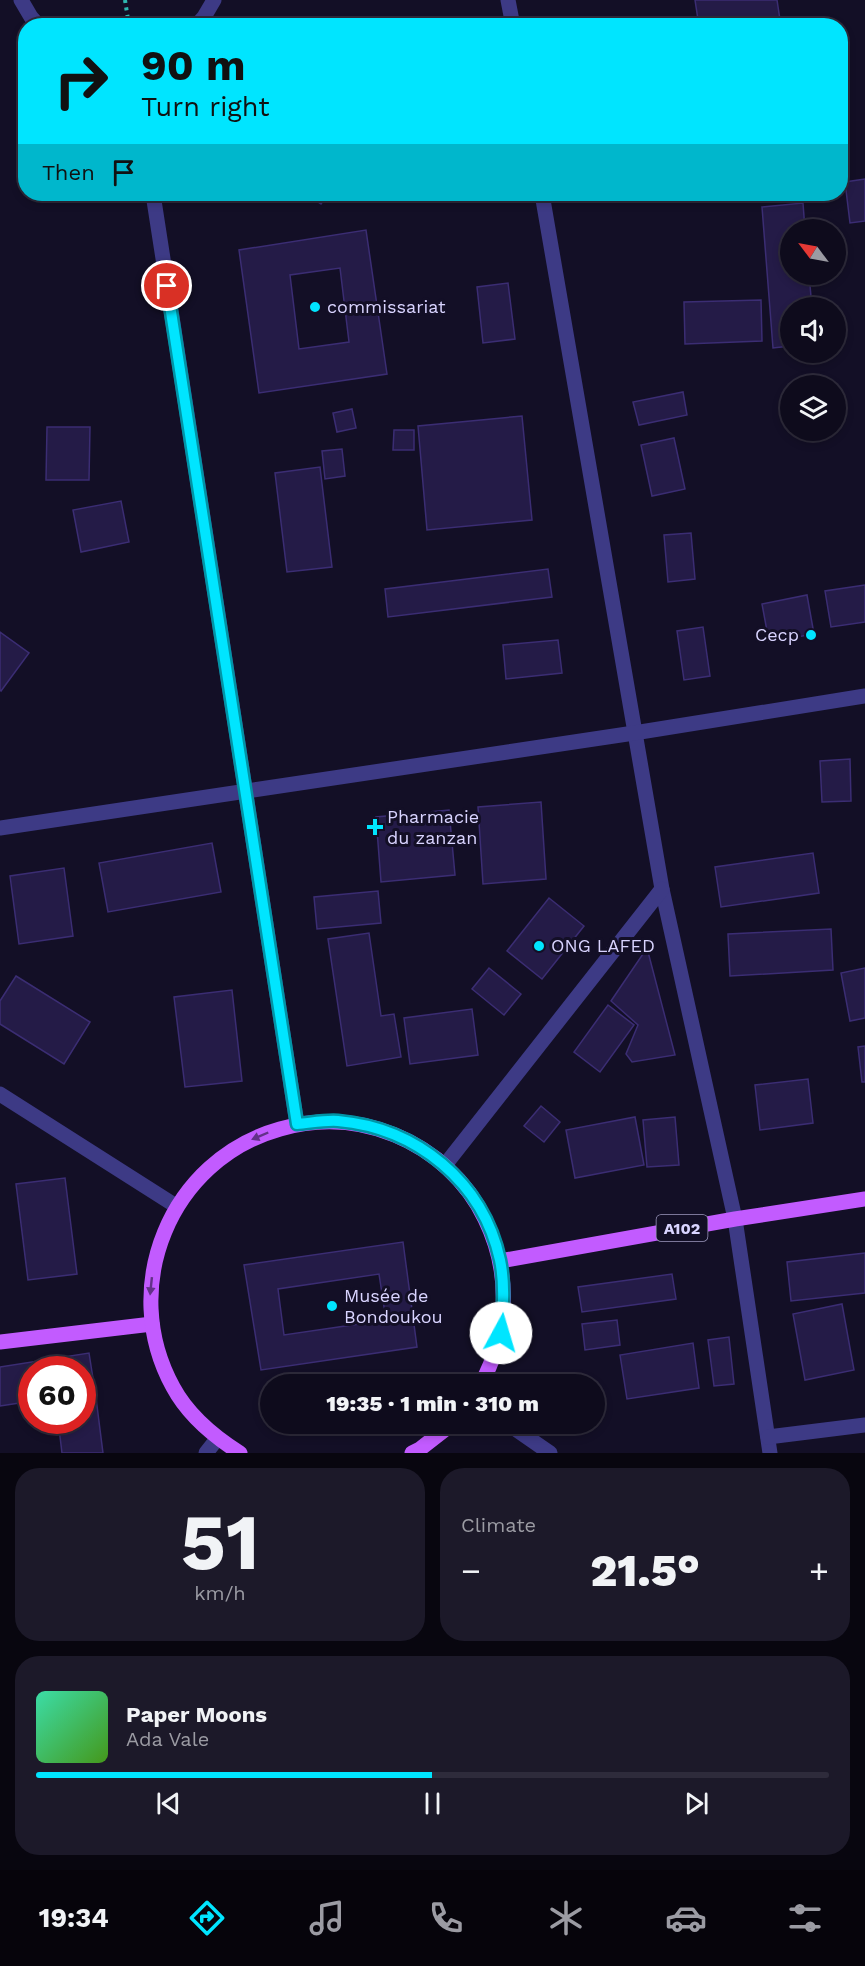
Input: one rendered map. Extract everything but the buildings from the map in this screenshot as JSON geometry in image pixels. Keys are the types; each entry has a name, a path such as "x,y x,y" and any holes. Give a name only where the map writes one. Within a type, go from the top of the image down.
{"main road":[{"path":"240,1453 218,1439 193,1415 173,1388 159,1357 152,1324 150,1293 154,1263 163,1234 176,1206 199,1176 228,1152 261,1134 297,1124 337,1121 376,1128 413,1143 445,1166 464,1186 480,1209 493,1234 500,1261 504,1297 501,1333 486,1374"},
{"name":"A102","path":"500,1261 735,1219 865,1199"},
{"path":"0,1342 152,1324"},
{"path":"412,1453 439,1434"}],"street":[{"path":"21,0 33,18"},
{"path":"203,18 214,0"},
{"path":"508,0 511,18"},
{"path":"154,201 297,1124"},
{"path":"543,201 662,888 735,1219 770,1453"},
{"path":"0,828 865,696"},
{"path":"445,1166 662,888"},
{"path":"0,1094 176,1206"},
{"path":"768,1437 865,1425"},
{"path":"522,1434 550,1453"},
{"path":"206,1453 218,1439"}],"path":[{"path":"125,0 128,18"}],"place":[{"name":"commissariat","path":"315,307"},
{"name":"Cecp","path":"811,635"},
{"name":"Pharmacie du zanzan","path":"375,827"},
{"name":"ONG LAFED","path":"539,946"},
{"name":"Musée de Bondoukou","path":"332,1306"}],"route":[{"path":"167,286 297,1124 337,1121 376,1128 413,1143 445,1166 464,1186 480,1209 493,1234 500,1261 504,1297 501,1333"}]}
